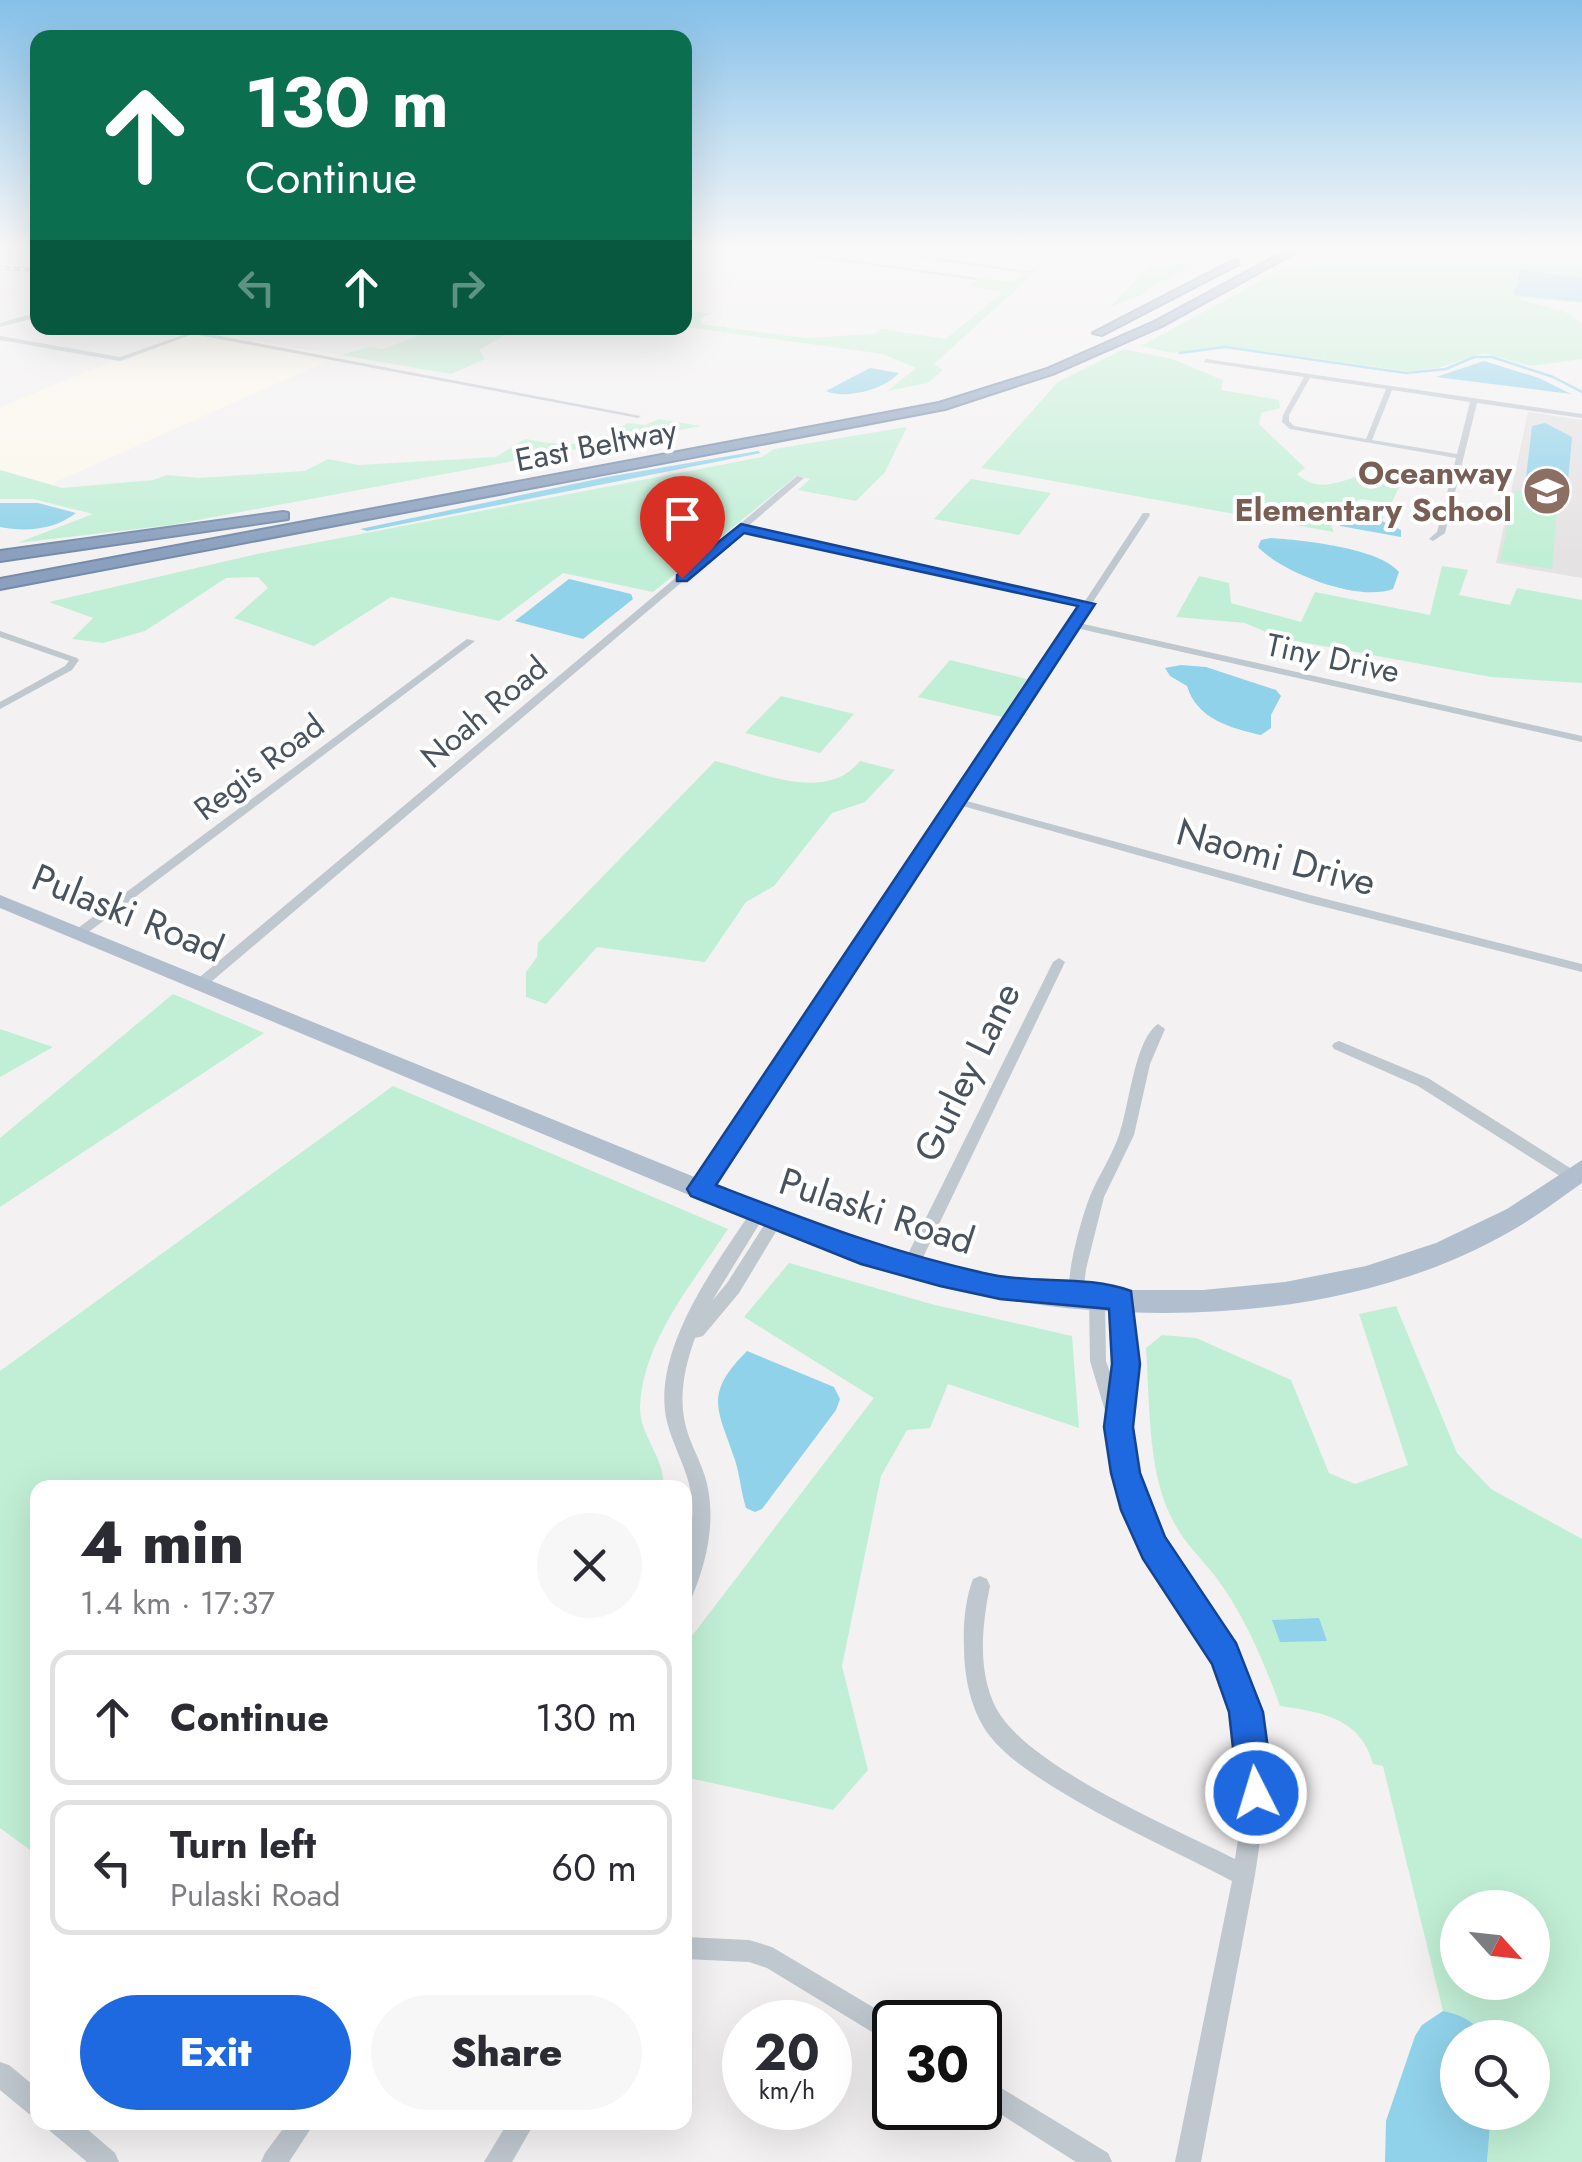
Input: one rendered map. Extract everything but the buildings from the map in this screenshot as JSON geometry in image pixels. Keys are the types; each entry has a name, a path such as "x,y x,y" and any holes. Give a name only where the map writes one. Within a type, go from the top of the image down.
{"highway":[{"name":"East Beltway","path":"0,584 451,502 941,406 1050,371 1094,352"},
{"name":"East Beltway","path":"0,571 875,407 951,388 1048,356"},
{"path":"0,599 100,574 451,502"},
{"path":"0,556 362,504"}],"main road":[{"name":"Pulaski Road","path":"0,901 766,1216 910,1267 1000,1288 1098,1298 1238,1298 1370,1275 1444,1252 1499,1226 1578,1173"}],"street":[{"path":"76,352 115,359 145,352"},
{"path":"299,352 638,416"},
{"path":"1206,361 1582,416"},
{"path":"1309,376 1285,422 1302,431 1460,457"},
{"path":"1368,442 1390,388"},
{"path":"1433,539 1441,533 1474,400"},
{"name":"Noah Road","path":"200,984 800,478"},
{"path":"700,1189 1146,515"},
{"path":"741,528 1087,604"},
{"name":"Tiny Drive","path":"1074,625 1582,739"},
{"path":"0,634 74,660 69,668 0,706"},
{"name":"Regis Road","path":"78,934 470,641"},
{"name":"Naomi Drive","path":"956,801 1309,899 1582,968"},
{"name":"Gurley Lane","path":"910,1267 1059,962"},
{"path":"1119,1427 1126,1364 1098,1298 1078,1269 1097,1197 1128,1135 1143,1064 1158,1029"},
{"path":"1339,1046 1423,1082 1578,1173"},
{"path":"692,1573 700,1528 700,1492 676,1427 672,1399 686,1343 733,1288 766,1216"},
{"path":"1098,1298 1098,1362 1119,1427 1136,1510 1154,1548 1225,1655 1246,1712 1256,1793 1244,1875 1188,2162"},
{"path":"980,1586 970,1628 980,1689 994,1725 1017,1751 1049,1772 1244,1875"},
{"path":"692,1948 749,1951 772,1958 872,2020"},
{"path":"0,2074 30,2098"},
{"path":"1002,2101 1099,2162"},
{"path":"68,2130 106,2162"},
{"path":"274,2162 297,2130"},
{"path":"497,2162 518,2130"}],"shaded area":[{"path":"147,352 341,355 51,484 0,470 0,407 110,362"},
{"name":"Oceanway Elementary School","path":"1528,412 1582,420 1582,578 1496,563"}],"green space":[{"path":"480,352 485,359 451,374 341,355"},
{"path":"868,352 947,352 934,364 943,370 928,383 887,391 916,368"},
{"path":"1118,352 1172,359 1223,380 1221,390 1279,400 1280,408 1261,413 1259,424 1305,468 1297,474 1305,480 1320,485 1364,475 1402,481 1391,504 1362,499 1325,512 1334,532 981,468 1058,382"},
{"path":"1268,352 1582,352 1582,359 1531,366 1483,353 1438,368 1406,371"},
{"path":"659,419 701,426 171,525 17,543 93,514 33,499 0,499 0,470 62,488 153,480 167,475 199,478 305,471 328,459 359,465 496,457 525,439 578,443 602,437 628,423 645,425"},
{"path":"907,427 885,472 856,501 798,490 810,479 796,476 653,592 563,573 499,621 391,597 314,646 234,618 268,588 258,577 226,578 145,631 103,643 72,639 93,618 49,602 257,554 762,457 774,449"},
{"path":"971,479 1051,493 1019,535 934,519"},
{"path":"1515,490 1542,497 1557,511 1552,569 1500,561"},
{"path":"1442,566 1468,570 1459,595 1510,605 1517,588 1582,600 1582,683 1491,677 1280,638 1245,623 1176,617 1199,576 1229,583 1231,603 1301,622 1315,592 1430,615"},
{"path":"950,660 1027,679 1002,717 918,697"},
{"path":"781,696 854,714 820,753 745,733"},
{"path":"715,761 811,783 846,774 860,761 895,770 865,802 832,813 774,886 746,902 705,962 597,947 546,1004 526,997 526,972 537,957 538,943"},
{"path":"173,994 264,1033 0,1207 0,1138"},
{"path":"0,1029 53,1047 0,1077"},
{"path":"393,1086 728,1229 672,1313 643,1382 641,1417 663,1480 30,1480 30,1850 0,1828 0,1371"},
{"path":"789,1263 931,1304 1072,1336 1079,1428 948,1384 930,1428 907,1430 881,1476 842,1666 868,1770 833,1810 692,1779 692,1636 874,1398 744,1317"},
{"path":"1396,1306 1457,1453 1491,1489 1582,1539 1582,2162 1487,2162 1490,2130 1550,2130 1550,2020 1467,2020 1443,2011 1440,2000 1550,2000 1550,1890 1440,1890 1440,1999 1383,1766 1373,1764 1359,1736 1337,1720 1280,1706 1244,1622 1215,1576 1174,1524 1157,1475 1146,1348 1162,1335 1196,1338 1291,1380 1329,1473 1355,1484 1408,1465 1359,1314"}],"water":[{"path":"1484,361 1539,378 1571,394 1436,377"},
{"path":"870,368 899,373 865,391 826,391"},
{"path":"1545,423 1572,437 1568,481 1529,488 1525,486 1532,426"},
{"path":"761,453 367,531 360,529 607,477"},
{"path":"0,503 38,503 76,513 49,526 10,529 0,527"},
{"path":"1360,506 1383,511 1382,521 1401,530 1401,537 1340,526 1339,519"},
{"path":"1271,538 1358,551 1399,572 1393,589 1378,592 1322,583 1285,566 1258,547 1261,540"},
{"path":"569,579 631,594 633,599 583,639 515,621"},
{"path":"1206,667 1276,690 1281,696 1271,715 1271,728 1261,735 1227,725 1207,714 1198,707 1187,686 1170,676 1165,668"},
{"path":"747,1351 834,1387 840,1399 836,1410 762,1509 755,1512 746,1508 718,1403 724,1379"},
{"path":"1319,1618 1327,1641 1280,1642 1272,1620"},
{"path":"1443,2011 1467,2020 1440,2020 1440,2130 1490,2130 1487,2162 1385,2162 1386,2121 1422,2025"}],"waterway":[{"path":"1180,353 1188,352"},
{"path":"1259,352 1406,373 1446,369 1474,357 1492,357 1553,377 1582,392"}],"place":[{"name":"Oceanway Elementary School","path":"1547,491"}],"route":[{"path":"682,578 741,528 1087,604 700,1189 870,1256 940,1275 1000,1288 1121,1299 1126,1364 1119,1427 1136,1510 1154,1548 1225,1655 1246,1712 1256,1793"}]}
